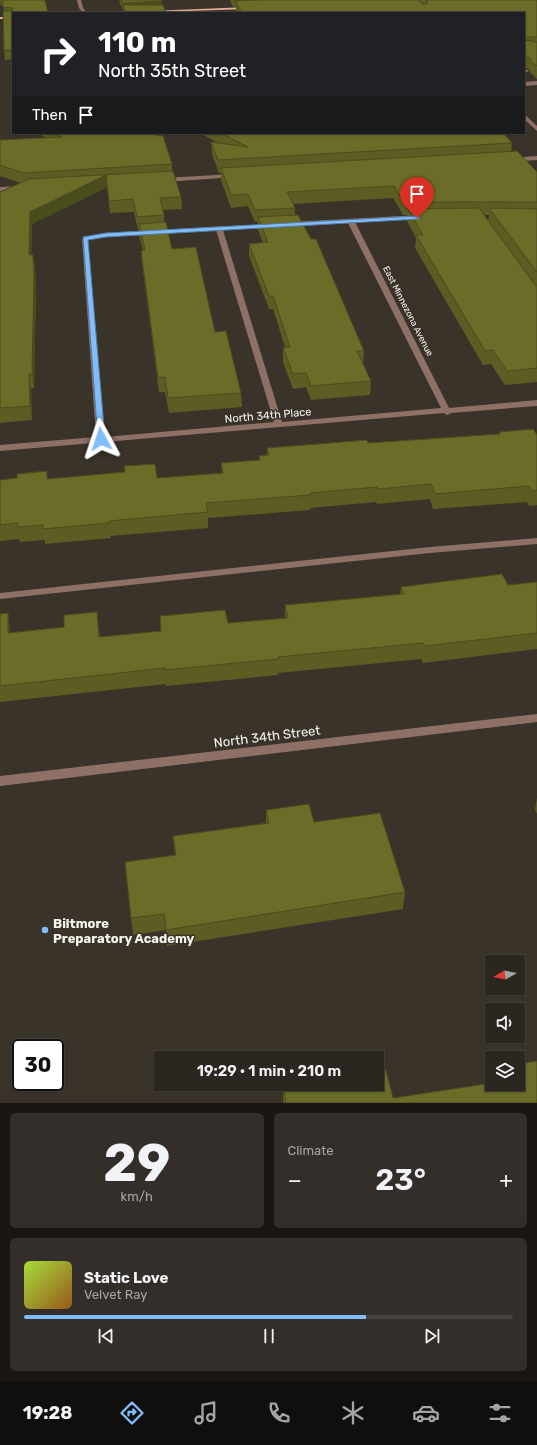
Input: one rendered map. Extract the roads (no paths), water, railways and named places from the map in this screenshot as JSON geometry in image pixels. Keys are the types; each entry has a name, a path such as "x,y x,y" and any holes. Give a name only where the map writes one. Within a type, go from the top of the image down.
{"main road":[{"path":"166,12 254,8"},
{"path":"0,18 12,18"}],"street":[{"path":"78,0 84,12"},
{"path":"525,84 537,83"},
{"path":"525,117 537,129"},
{"path":"505,160 537,158"},
{"path":"158,180 245,175"},
{"path":"0,189 24,188"},
{"path":"101,439 85,239 106,235 350,220 430,217"},
{"name":"East Minnezona Avenue","path":"350,220 447,412"},
{"path":"219,228 279,425"},
{"name":"North 34th Place","path":"0,448 447,412 537,403"},
{"path":"0,596 430,550 537,541"},
{"name":"North 34th Street","path":"0,781 537,718"}],"place":[{"name":"Biltmore Preparatory Academy","path":"45,930"}]}
